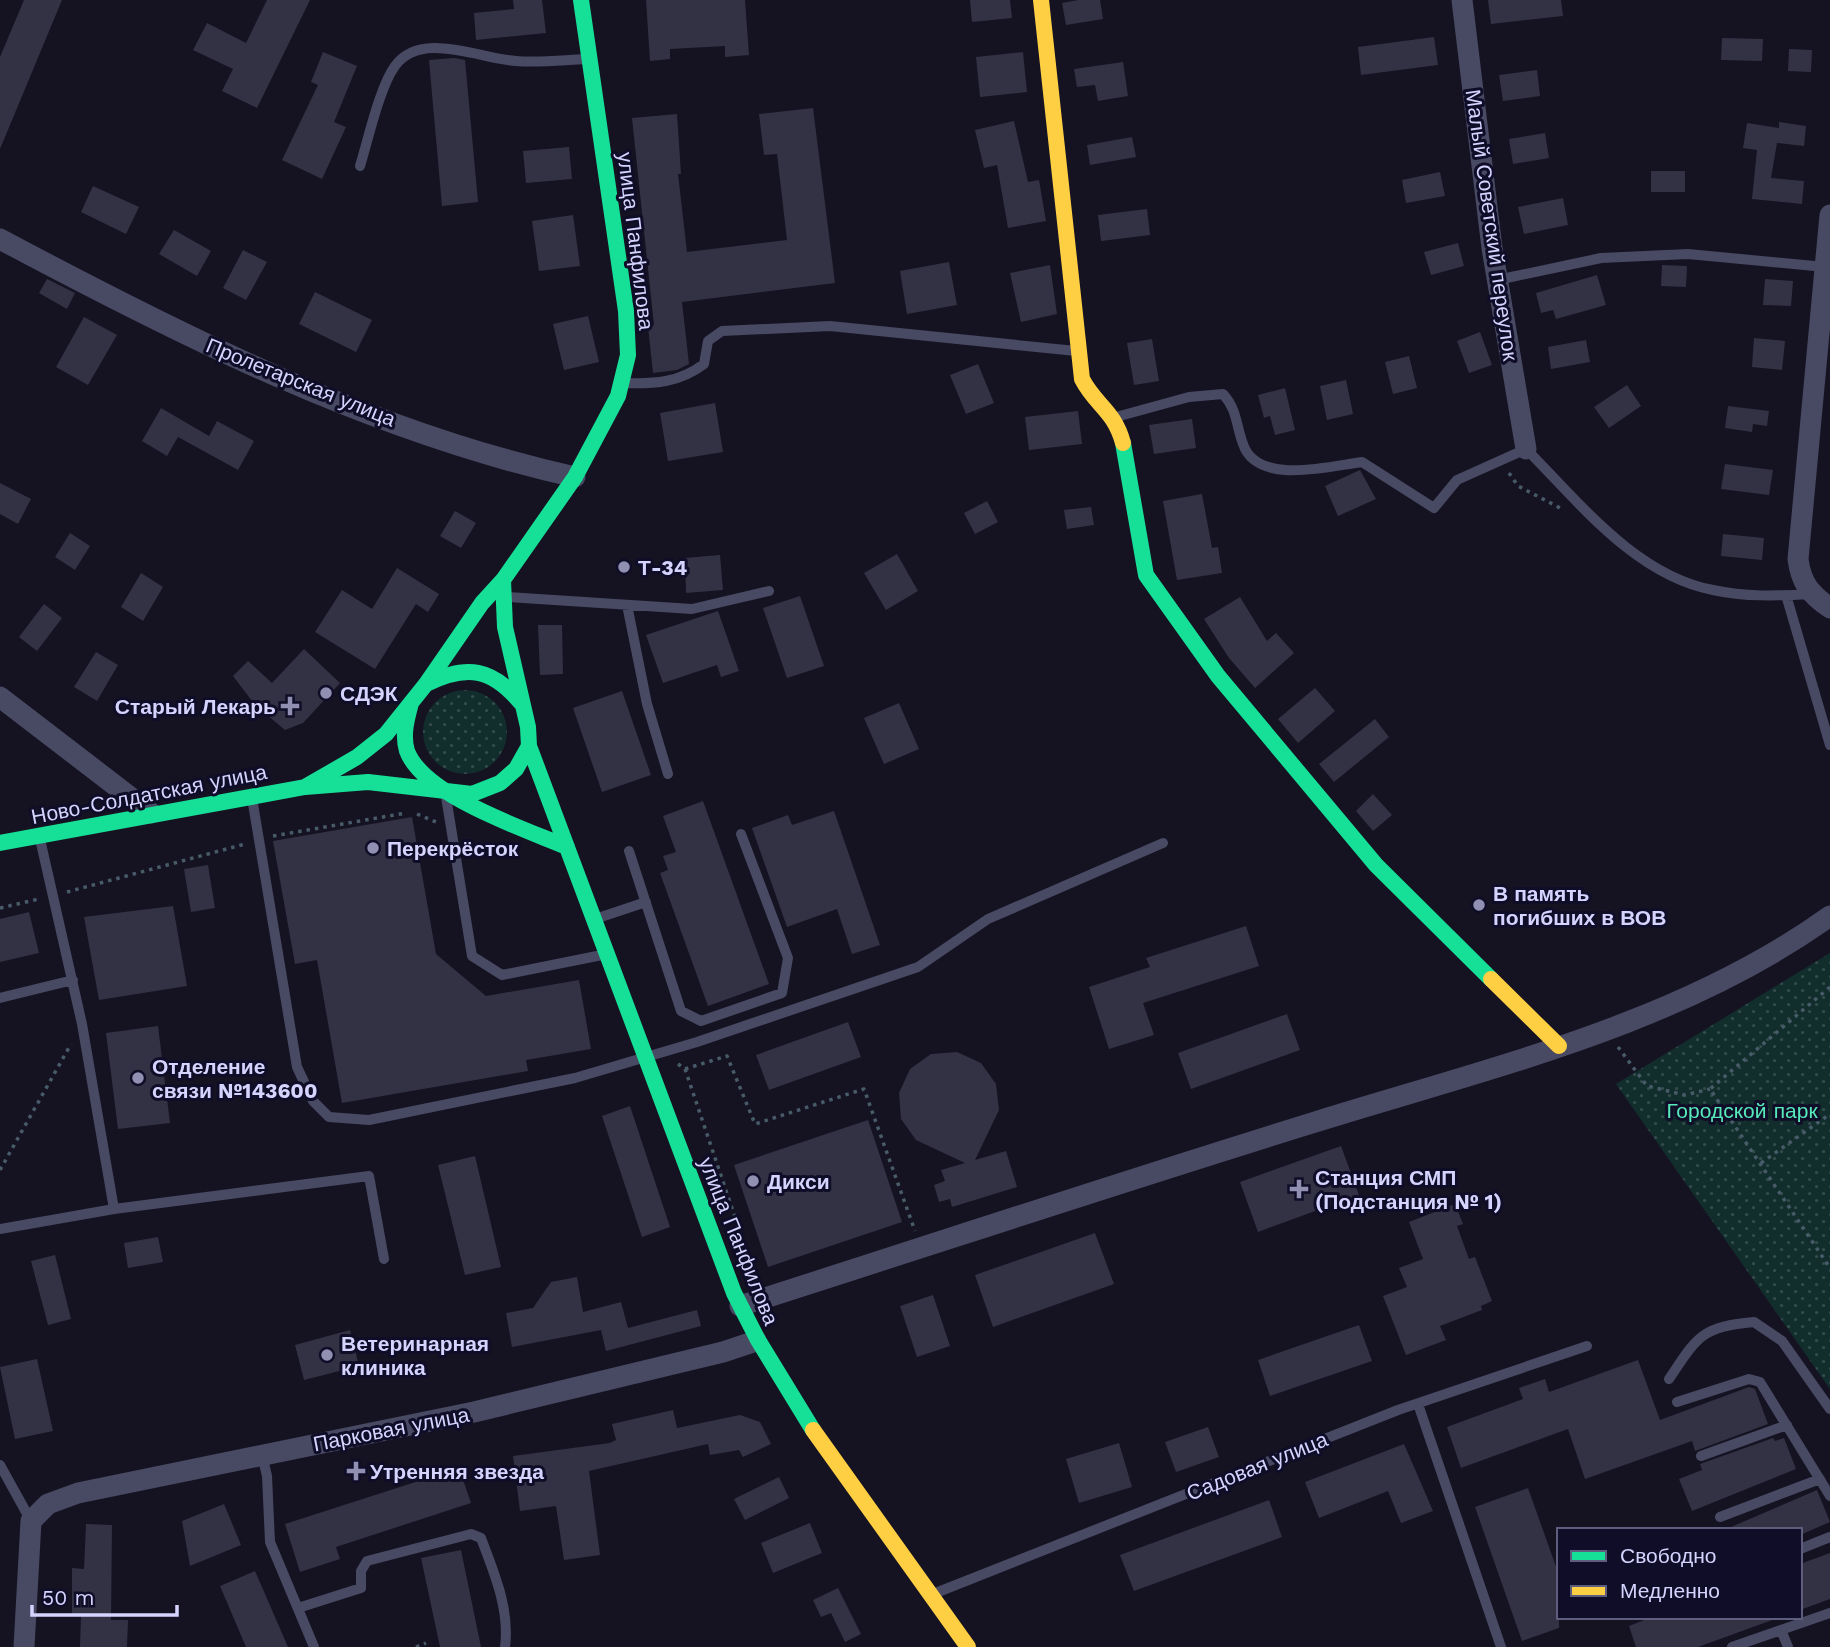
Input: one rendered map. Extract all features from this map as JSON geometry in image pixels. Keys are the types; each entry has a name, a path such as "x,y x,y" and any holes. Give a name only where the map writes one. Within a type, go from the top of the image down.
{"main road":[{"name":"улица Панфилова","path":"426,684 482,603 504,589 575,477 618,396 622,383 628,355 626,311 580,0"},
{"path":"1041,0 1082,379 1092,398 1108,409 1114,418 1130,472 1146,575 1217,676 1376,865 1559,1046"},
{"name":"улица Панфилова","path":"504,589 505,627 528,727 529,746 740,1306 756,1341 868,1512 964,1646"},
{"path":"522,703 511,688 497,678 478,671 446,673 426,684 411,702 404,728 408,754 423,776 445,791 567,847"},
{"name":"Ново-Солдатская улица","path":"305,787 367,749 386,734 411,702"},
{"path":"445,791 472,793 500,783 516,769 529,746"},
{"name":"Ново-Солдатская улица","path":"0,843 151,813 305,787 368,782 445,791"}],"street":[{"name":"Малый Советский переулок","path":"1462,0 1519,453"},
{"path":"1830,215 1798,559 1800,576 1810,594 1830,608"},
{"name":"Пролетарская улица","path":"0,239 113,299 278,377 498,460 575,477"},
{"path":"0,697 151,813"},
{"path":"740,1306 1127,1180 1595,1034 1664,1009 1803,936 1830,916"},
{"name":"Парковая улица","path":"31,1521 48,1504 78,1493 474,1412 723,1352 756,1341"},
{"path":"24,1647 31,1521"}],"lane":[{"path":"359,166 394,67 407,53 425,48 448,48 488,59 519,62 589,59"},
{"path":"1497,280 1601,258 1688,254 1825,267"},
{"path":"622,383 653,384 687,377 704,364 708,341 722,331 830,326 1079,351"},
{"path":"1114,418 1189,397 1223,394 1233,405 1248,455 1257,463 1284,470 1324,470 1362,462 1434,508 1457,480 1519,453 1613,536 1663,572 1711,590 1757,597 1810,594"},
{"path":"504,589 627,605 692,609 769,592"},
{"path":"1786,595 1830,745"},
{"path":"627,605 647,704 668,774"},
{"path":"445,791 472,956 502,975 608,954"},
{"path":"252,795 297,1068 313,1101 329,1117 369,1120 575,1078 663,1052 918,967 988,919 1163,843"},
{"path":"629,850 681,1011 701,1021 782,993 788,958 741,834"},
{"path":"40,836 82,1024 114,1209"},
{"path":"595,919 646,902"},
{"path":"0,998 73,980"},
{"path":"0,1229 114,1209 369,1176 384,1259"},
{"path":"1669,1379 1699,1337 1718,1326 1754,1322 1782,1341 1830,1409"},
{"name":"Садовая улица","path":"930,1595 1418,1404 1587,1346"},
{"path":"1677,1402 1749,1379 1760,1382 1830,1496"},
{"path":"1418,1404 1501,1647"},
{"path":"1701,1456 1787,1425"},
{"path":"262,1455 267,1476 268,1532 314,1647"},
{"path":"0,1465 31,1521"},
{"path":"1720,1517 1820,1479"},
{"path":"298,1608 361,1588 361,1571 367,1561 471,1534 481,1538 498,1583 504,1610 505,1647"},
{"path":"1802,1548 1830,1537"},
{"path":"1732,1647 1830,1613"},
{"path":"1781,1630 1788,1647"}],"path":[{"path":"1519,453 1508,472 1518,486 1565,511"},
{"path":"0,908 259,841 282,832 412,812 451,828"},
{"path":"1595,1034 1623,1050 1647,1086 1685,1095 1710,1089 1830,987"},
{"path":"0,1170 82,1024"},
{"path":"663,1052 685,1069 741,1234"},
{"path":"685,1069 727,1055 755,1125 864,1088 916,1233 927,1247"},
{"path":"1710,1089 1830,1268"},
{"path":"1760,1164 1830,1114"},
{"path":"416,1647 426,1643"}],"green space":[{"path":"457,690 473,690 489,697 500,708 507,724 504,748 495,762 473,774 457,774 441,767 430,756 423,740 423,724 430,708 441,697"},
{"name":"Городской парк","path":"1830,953 1830,1389 1616,1084"}],"building":[{"path":"24,0 62,0 0,149 0,57"},
{"path":"267,0 310,0 257,108 222,91 233,69 193,50 207,23 246,43"},
{"path":"513,0 542,0 546,33 476,40 474,13 514,9"},
{"path":"646,0 745,0 749,55 725,57 725,46 670,49 670,59 650,61"},
{"path":"970,0 1010,0 1012,18 972,22"},
{"path":"1100,0 1103,19 1066,25 1062,3"},
{"path":"1488,0 1561,0 1563,16 1491,24"},
{"path":"1434,37 1438,65 1361,75 1358,47"},
{"path":"1722,38 1763,39 1762,61 1721,60"},
{"path":"1789,49 1812,50 1811,72 1788,71"},
{"path":"323,52 357,66 334,122 346,127 322,179 282,160 318,85 311,82"},
{"path":"1023,52 1027,92 980,97 976,57"},
{"path":"429,60 465,60 478,202 442,206"},
{"path":"1123,62 1128,96 1098,101 1095,85 1077,87 1074,69"},
{"path":"1537,70 1540,96 1503,101 1499,75"},
{"path":"813,108 835,283 682,302 689,364 677,370 653,373 648,326 654,325 632,118 677,114 681,174 678,174 687,252 787,240 777,154 764,155 759,114"},
{"path":"1014,121 1028,182 1039,180 1046,221 1008,228 997,165 984,168 975,130"},
{"path":"1779,122 1806,126 1804,146 1777,143 1771,178 1804,181 1802,204 1752,199 1757,150 1743,148 1747,123 1779,128"},
{"path":"1545,133 1549,158 1513,164 1509,139"},
{"path":"1132,137 1136,157 1090,165 1087,145"},
{"path":"569,147 572,179 526,183 523,151"},
{"path":"1651,171 1685,171 1685,192 1651,192"},
{"path":"1440,172 1445,196 1406,203 1402,180"},
{"path":"93,186 139,207 126,234 81,212"},
{"path":"1563,198 1568,225 1524,234 1518,207"},
{"path":"1147,209 1150,235 1101,241 1098,215"},
{"path":"573,215 580,266 539,271 532,221"},
{"path":"174,230 211,251 197,276 159,254"},
{"path":"1458,243 1464,266 1431,275 1424,252"},
{"path":"243,250 267,262 246,300 223,288"},
{"path":"949,262 957,305 907,314 900,271"},
{"path":"1050,265 1057,314 1021,322 1010,273"},
{"path":"1662,265 1687,266 1686,287 1661,286"},
{"path":"1597,275 1606,305 1556,319 1553,310 1541,313 1536,293"},
{"path":"47,279 75,293 67,309 39,293"},
{"path":"1765,279 1793,281 1791,306 1763,305"},
{"path":"315,292 372,320 356,352 299,324"},
{"path":"588,316 599,362 564,370 553,324"},
{"path":"84,317 117,335 88,385 56,367"},
{"path":"1480,332 1492,365 1469,373 1457,341"},
{"path":"1754,338 1785,341 1782,370 1752,367"},
{"path":"1152,339 1159,381 1134,385 1127,343"},
{"path":"1586,340 1590,362 1551,369 1548,347"},
{"path":"1409,356 1417,388 1393,394 1385,362"},
{"path":"978,364 994,403 966,414 950,375"},
{"path":"1346,380 1353,414 1327,420 1320,386"},
{"path":"1627,385 1641,406 1609,428 1594,407"},
{"path":"1285,388 1295,430 1275,435 1270,416 1264,418 1258,395"},
{"path":"715,403 723,452 668,461 660,413"},
{"path":"1728,406 1769,411 1767,426 1753,424 1752,432 1725,428"},
{"path":"161,408 209,436 217,421 254,441 238,470 178,437 167,456 142,441"},
{"path":"1078,411 1082,444 1029,450 1025,417"},
{"path":"1192,419 1196,448 1154,454 1149,425"},
{"path":"1725,464 1773,470 1769,495 1721,489"},
{"path":"1360,470 1376,499 1338,516 1325,486"},
{"path":"0,483 31,499 18,524 0,514"},
{"path":"1202,494 1212,548 1218,547 1222,573 1177,580 1163,501"},
{"path":"987,501 998,522 975,534 964,513"},
{"path":"1091,507 1094,525 1067,529 1064,510"},
{"path":"455,511 476,523 461,548 440,536"},
{"path":"70,533 90,546 75,570 55,557"},
{"path":"1723,534 1764,538 1762,560 1721,556"},
{"path":"897,554 918,591 886,610 864,573"},
{"path":"720,555 723,590 686,593 685,558"},
{"path":"397,568 439,594 428,612 416,604 375,669 315,632 342,590 372,609"},
{"path":"141,573 163,587 143,621 121,607"},
{"path":"800,596 824,666 787,678 763,608"},
{"path":"1240,597 1267,641 1276,633 1294,653 1255,688 1229,658 1204,619"},
{"path":"44,604 62,618 37,651 19,637"},
{"path":"718,611 739,671 721,677 717,665 663,683 646,635"},
{"path":"538,625 562,625 563,674 540,675"},
{"path":"304,649 340,683 303,723 285,730 255,705 233,676 248,661 272,683"},
{"path":"96,652 118,665 97,701 74,687"},
{"path":"1315,688 1335,711 1298,743 1278,719"},
{"path":"622,691 651,775 602,792 573,708"},
{"path":"899,703 919,749 884,764 864,718"},
{"path":"1375,719 1389,737 1334,782 1319,764"},
{"path":"1373,794 1392,815 1373,831 1356,811"},
{"path":"703,801 769,984 708,1006 660,873 668,870 663,856 676,852 663,816"},
{"path":"834,811 880,945 852,954 837,909 787,927 752,828 788,815 792,825"},
{"path":"412,817 436,954 486,996 579,980 591,1049 526,1060 528,1071 342,1103 317,960 295,964 273,841"},
{"path":"208,865 215,908 191,912 184,869"},
{"path":"173,906 187,986 99,1000 84,917"},
{"path":"29,912 39,953 0,962 0,919"},
{"path":"1246,926 1259,966 1143,1003 1154,1035 1109,1049 1089,987 1150,967 1146,958"},
{"path":"1287,1014 1300,1050 1191,1089 1178,1053"},
{"path":"848,1022 861,1057 769,1090 756,1055"},
{"name":"Отделение связи №143600","path":"158,1026 170,1123 118,1129 106,1033"},
{"path":"957,1052 981,1063 996,1084 999,1110 975,1160 1006,1151 1017,1187 952,1207 950,1199 939,1202 934,1185 945,1181 941,1170 965,1163 916,1140 901,1119 899,1093 910,1069 931,1054"},
{"path":"630,1106 670,1227 642,1237 602,1116"},
{"path":"868,1120 902,1222 768,1267 734,1165"},
{"name":"Станция СМП (Подстанция № 1)","path":"1341,1146 1359,1195 1258,1232 1240,1182"},
{"path":"475,1156 501,1267 465,1275 438,1165"},
{"path":"1455,1204 1463,1224 1457,1226 1469,1259 1475,1257 1492,1301 1481,1306 1482,1310 1440,1326 1446,1340 1406,1355 1383,1296 1407,1287 1399,1268 1423,1259 1409,1222"},
{"path":"1095,1233 1114,1284 993,1327 975,1275"},
{"path":"158,1237 163,1262 128,1268 124,1243"},
{"path":"55,1255 71,1319 48,1325 31,1261"},
{"path":"577,1277 583,1312 621,1302 628,1328 697,1310 701,1326 606,1351 601,1330 512,1347 506,1313 533,1308 551,1282"},
{"path":"933,1295 950,1346 917,1357 900,1306"},
{"path":"1359,1325 1372,1361 1270,1396 1258,1360"},
{"name":"Ветеринарная клиника","path":"350,1330 359,1366 304,1380 295,1345"},
{"path":"37,1359 53,1431 15,1439 0,1367"},
{"path":"1638,1360 1660,1420 1749,1387 1755,1389 1768,1424 1695,1451 1692,1441 1585,1479 1568,1429 1461,1468 1447,1427 1523,1399 1519,1388 1545,1379 1549,1392"},
{"path":"673,1410 677,1428 740,1415 760,1422 771,1444 743,1457 739,1450 710,1455 708,1444 589,1471 600,1555 564,1560 556,1506 520,1511 513,1456 610,1443 616,1440 612,1424"},
{"path":"1208,1427 1219,1457 1176,1472 1165,1442"},
{"path":"1773,1438 1775,1441 1784,1438 1796,1469 1692,1511 1679,1479 1702,1470 1700,1464"},
{"path":"1119,1443 1132,1487 1079,1503 1066,1459"},
{"path":"1404,1444 1433,1511 1401,1523 1388,1491 1319,1518 1305,1482"},
{"path":"459,1468 471,1503 336,1547 340,1559 300,1572 285,1524"},
{"path":"779,1477 789,1498 745,1520 734,1499"},
{"path":"1528,1488 1557,1569 1559,1628 1522,1641 1475,1507"},
{"path":"1817,1490 1830,1522 1802,1534 1802,1528 1729,1528"},
{"path":"1269,1500 1282,1537 1134,1591 1120,1555"},
{"path":"224,1504 241,1545 190,1566 182,1521"},
{"path":"810,1523 822,1553 773,1573 761,1543"},
{"path":"86,1524 112,1525 111,1620 128,1620 127,1647 80,1647 81,1616 72,1616 72,1568 84,1569"},
{"path":"461,1550 481,1647 440,1647 421,1558"},
{"path":"1830,1553 1830,1599 1802,1609 1802,1563"},
{"path":"255,1571 288,1647 246,1647 220,1586"},
{"path":"838,1588 861,1634 845,1642 831,1613 821,1617 813,1600"},
{"path":"1647,1619 1775,1619 1698,1647 1636,1647 1629,1626"}],"traffic: fast":[{"path":"305,787 357,757 386,734 426,684 482,603 503,580 575,477 618,396 628,355 626,311 581,0"},
{"path":"1123,443 1146,575 1218,676 1376,865 1491,979"},
{"path":"503,580 505,627 528,727 529,746 734,1293 758,1340 813,1430"},
{"path":"426,684 454,674 478,673 500,682 521,703"},
{"path":"411,703 405,733 407,751 417,767 433,782 502,821 567,847"},
{"path":"0,843 305,787 368,782 472,794 500,783 516,769 529,746"}],"traffic: slow":[{"path":"1041,0 1082,379 1110,415 1123,443"},
{"path":"1491,979 1559,1046"},
{"path":"813,1430 968,1647"}],"place":[{"name":"Т-34","path":"624,567"},
{"name":"СДЭК","path":"326,693"},
{"name":"Старый Лекарь","path":"290,706"},
{"name":"Перекрёсток","path":"373,848"},
{"name":"В память погибших в ВОВ","path":"1479,905"},
{"name":"Отделение связи №143600","path":"138,1078"},
{"name":"Дикси","path":"753,1181"},
{"name":"Станция СМП (Подстанция № 1)","path":"1299,1189"},
{"name":"Ветеринарная клиника","path":"327,1355"},
{"name":"Утренняя звезда","path":"356,1471"}]}
